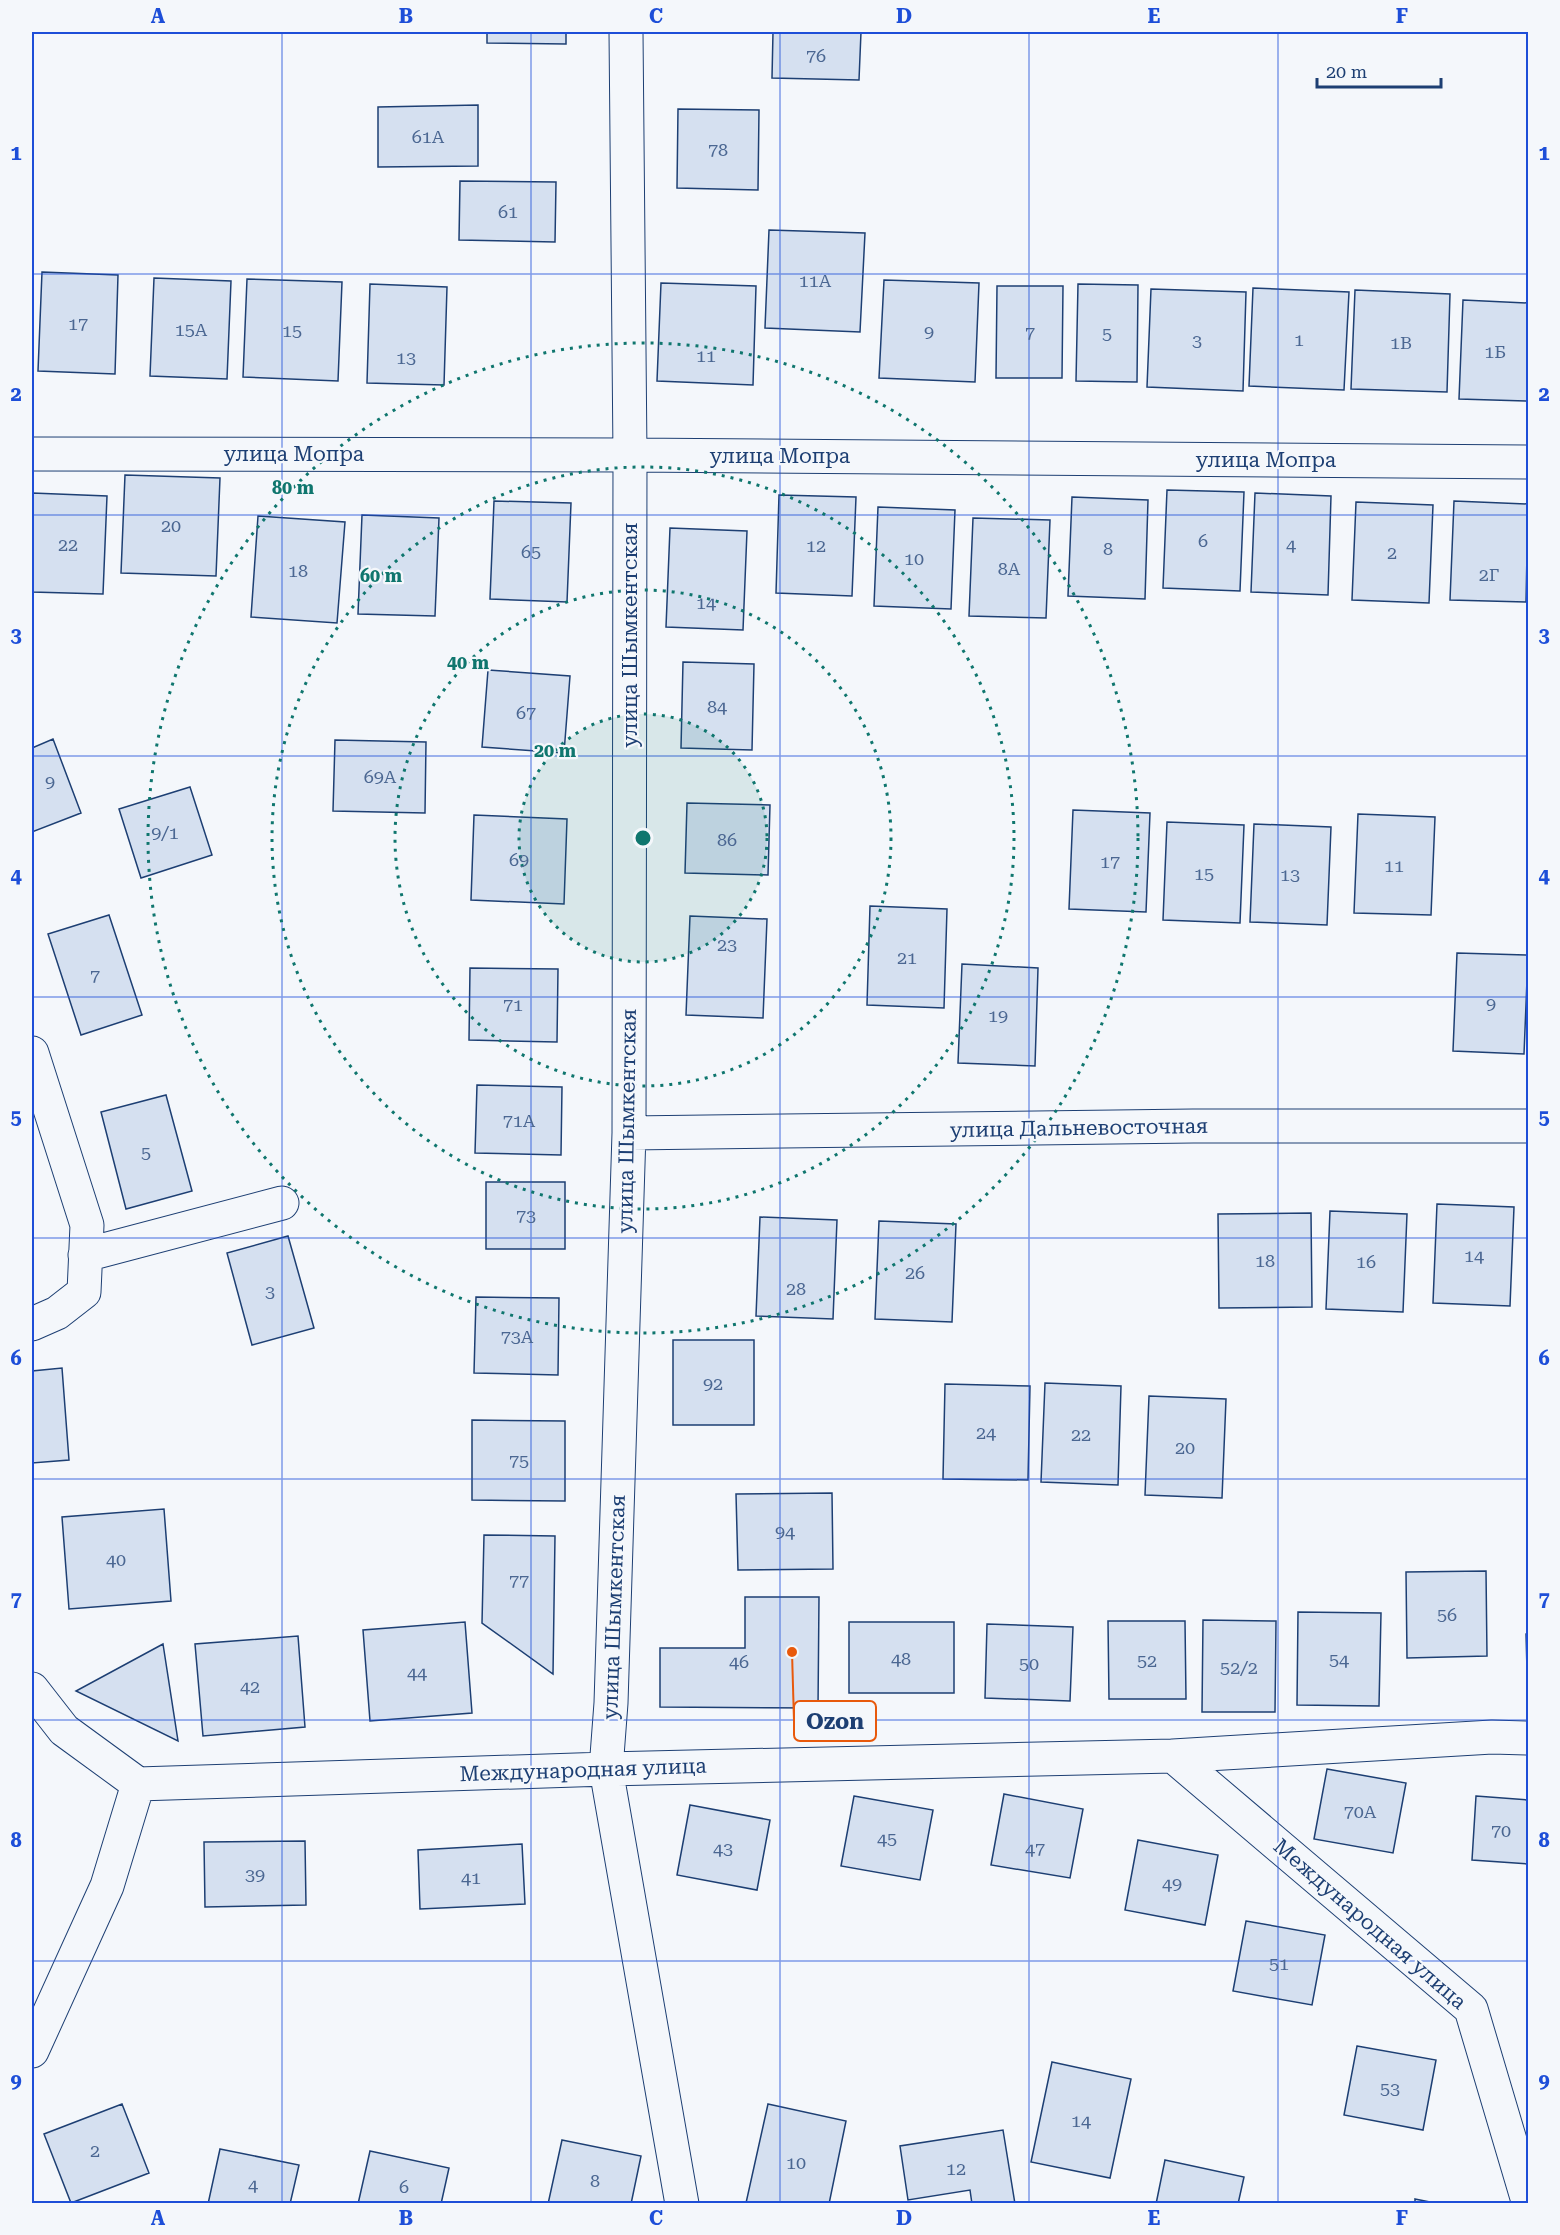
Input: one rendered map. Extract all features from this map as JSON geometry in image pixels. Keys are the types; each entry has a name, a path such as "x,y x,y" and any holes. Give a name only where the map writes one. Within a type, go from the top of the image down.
{"street":[{"name":"улица Шымкентская","path":"626,32 630,455 629,1133 611,1702 606,1768 682,2204"},
{"name":"улица Мопра","path":"32,454 630,455 1528,462"},
{"path":"32,1053 87,1225 84,1292 57,1314 32,1324"},
{"name":"улица Дальневосточная","path":"629,1133 1193,1126 1528,1126"},
{"path":"85,1255 282,1203"},
{"path":"32,1689 64,1730 138,1784 107,1886 32,2051"},
{"name":"Международная улица","path":"138,1784 606,1768 1173,1756 1492,1737 1528,1738"},
{"name":"Международная улица","path":"1173,1756 1471,2009 1528,2201"}],"building":[{"path":"487,32 566,32 566,44 487,43"},
{"path":"773,32 861,32 859,80 772,78"},
{"path":"478,105 478,166 378,167 378,107"},
{"path":"678,109 759,110 758,190 677,188"},
{"path":"460,181 556,182 555,242 459,240"},
{"path":"769,230 865,233 860,332 765,328"},
{"path":"42,272 118,275 115,374 38,371"},
{"path":"154,278 231,281 227,379 150,376"},
{"path":"247,279 342,282 338,381 243,377"},
{"path":"884,280 979,283 975,382 879,378"},
{"path":"661,283 756,286 753,385 657,381"},
{"path":"370,284 447,287 444,385 367,383"},
{"path":"1078,284 1138,285 1137,382 1076,381"},
{"path":"997,286 1063,286 1062,378 996,378"},
{"path":"1253,288 1349,292 1344,390 1249,386"},
{"path":"1151,289 1246,292 1243,391 1147,387"},
{"path":"1355,290 1450,294 1447,392 1351,389"},
{"path":"1463,300 1528,303 1528,401 1459,399"},
{"path":"125,475 220,478 216,576 121,573"},
{"path":"1167,490 1244,492 1240,591 1163,588"},
{"path":"32,493 107,496 103,594 32,592"},
{"path":"1255,493 1331,496 1328,595 1251,592"},
{"path":"779,495 856,497 852,596 776,593"},
{"path":"1072,497 1148,500 1145,599 1068,596"},
{"path":"494,501 571,503 567,602 490,599"},
{"path":"1454,501 1528,504 1526,602 1450,600"},
{"path":"1356,502 1433,505 1429,603 1352,600"},
{"path":"878,507 955,510 951,609 874,606"},
{"path":"362,515 439,518 435,616 358,614"},
{"path":"258,516 345,522 337,623 251,617"},
{"path":"973,518 1050,520 1046,618 969,616"},
{"path":"670,528 747,531 743,630 666,627"},
{"path":"683,662 754,664 752,750 681,748"},
{"path":"488,670 570,676 564,753 482,747"},
{"path":"53,739 81,813 32,832 32,748"},
{"path":"335,740 426,742 425,813 333,811"},
{"path":"190,787 212,855 141,878 119,809"},
{"path":"687,803 770,805 768,875 685,873"},
{"path":"1073,810 1150,813 1146,912 1069,909"},
{"path":"1358,814 1435,817 1431,915 1354,913"},
{"path":"474,815 567,819 564,904 471,900"},
{"path":"1167,822 1244,825 1240,923 1163,920"},
{"path":"1254,824 1331,827 1327,925 1250,922"},
{"path":"870,906 947,909 944,1008 867,1005"},
{"path":"109,915 142,1015 81,1035 48,934"},
{"path":"690,916 767,919 763,1018 686,1015"},
{"path":"1457,953 1528,955 1524,1054 1453,1051"},
{"path":"962,964 1038,968 1035,1066 958,1063"},
{"path":"470,968 558,969 557,1042 469,1040"},
{"path":"477,1085 562,1087 561,1155 475,1153"},
{"path":"166,1095 192,1191 126,1209 101,1112"},
{"path":"486,1182 565,1182 565,1249 486,1249"},
{"path":"1437,1204 1514,1207 1510,1306 1433,1303"},
{"path":"1330,1211 1407,1214 1403,1312 1326,1309"},
{"path":"1311,1213 1312,1307 1219,1308 1218,1214"},
{"path":"760,1217 837,1220 833,1319 756,1316"},
{"path":"879,1221 956,1224 952,1322 875,1319"},
{"path":"288,1236 314,1328 252,1345 227,1253"},
{"path":"476,1297 559,1298 558,1375 474,1373"},
{"path":"673,1340 754,1340 754,1425 673,1425"},
{"path":"62,1368 69,1460 32,1463 32,1371"},
{"path":"1045,1383 1121,1386 1118,1485 1041,1482"},
{"path":"945,1384 1030,1386 1028,1480 943,1479"},
{"path":"1149,1396 1226,1399 1222,1498 1145,1495"},
{"path":"472,1420 565,1421 565,1501 472,1500"},
{"path":"832,1493 833,1569 738,1570 736,1494"},
{"path":"164,1509 171,1601 69,1609 62,1517"},
{"path":"484,1535 555,1536 553,1674 482,1623"},
{"path":"1486,1571 1487,1656 1407,1658 1406,1572"},
{"path":"745,1597 819,1597 818,1708 660,1707 660,1648 745,1648"},
{"path":"1298,1612 1381,1613 1379,1706 1297,1705"},
{"path":"1203,1620 1276,1621 1275,1712 1202,1712"},
{"path":"1108,1621 1185,1621 1186,1699 1109,1699"},
{"path":"465,1622 472,1713 370,1721 363,1630"},
{"path":"849,1622 954,1622 954,1693 849,1693"},
{"path":"987,1624 1073,1627 1070,1701 985,1698"},
{"path":"1528,1633 1528,1706 1526,1634"},
{"path":"298,1636 305,1727 203,1736 195,1644"},
{"path":"163,1644 178,1741 76,1691"},
{"path":"1327,1769 1406,1783 1393,1853 1314,1839"},
{"path":"1004,1794 1083,1809 1070,1878 991,1865"},
{"path":"854,1796 933,1810 920,1880 841,1866"},
{"path":"1476,1796 1528,1800 1528,1864 1472,1860"},
{"path":"690,1805 770,1820 757,1890 677,1875"},
{"path":"1138,1840 1218,1855 1205,1925 1125,1910"},
{"path":"305,1841 306,1905 205,1907 204,1842"},
{"path":"522,1844 525,1904 420,1909 418,1850"},
{"path":"1246,1921 1325,1935 1312,2005 1233,1991"},
{"path":"1357,2046 1436,2060 1423,2130 1344,2115"},
{"path":"1052,2062 1131,2079 1110,2178 1031,2162"},
{"path":"122,2104 149,2173 71,2203 44,2134"},
{"path":"768,2104 846,2121 829,2204 746,2203"},
{"path":"1003,2130 1015,2204 972,2204 970,2190 908,2200 900,2146"},
{"path":"562,2140 641,2156 631,2204 548,2204"},
{"path":"220,2149 299,2165 290,2204 208,2204"},
{"path":"370,2151 449,2168 441,2204 358,2204"},
{"path":"1165,2160 1244,2177 1238,2204 1156,2204"},
{"path":"1415,2199 1440,2204 1415,2204"}],"place":[{"name":"Ozon","path":"792,1652"}]}
